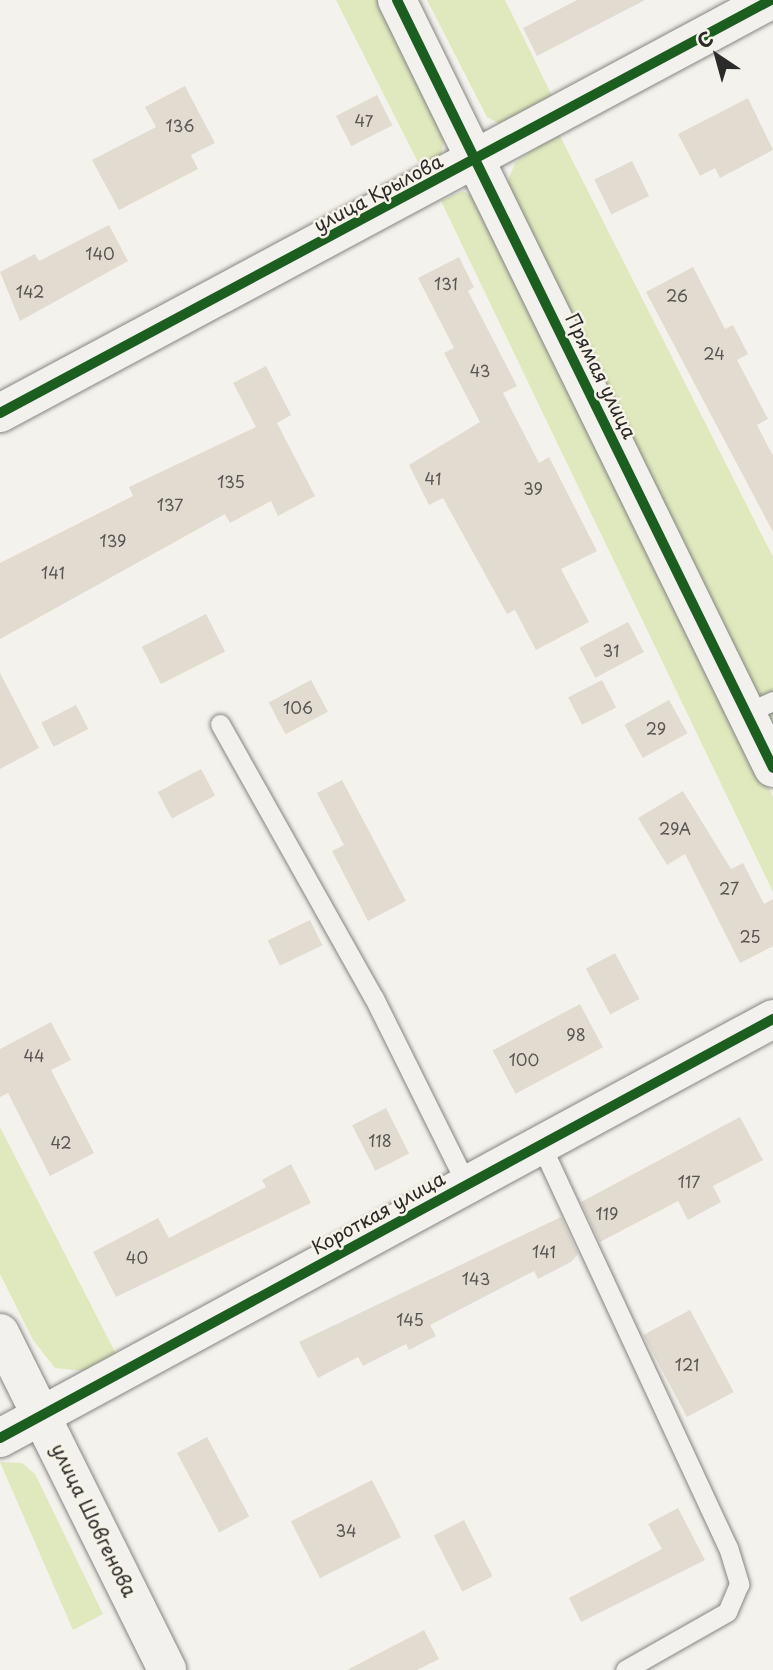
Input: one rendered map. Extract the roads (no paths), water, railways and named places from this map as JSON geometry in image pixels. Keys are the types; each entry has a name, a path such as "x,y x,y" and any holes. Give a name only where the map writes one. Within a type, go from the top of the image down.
{"street":[{"name":"Прямая улица","path":"397,0 476,161 760,707 773,768"},
{"name":"улица Крылова","path":"0,413 476,161 771,0"},
{"name":"Короткая улица","path":"0,1438 773,1019"},
{"name":"улица Шовгенова","path":"0,1333 167,1670"}],"lane":[{"path":"220,724 374,998 467,1185"},
{"path":"541,1145 728,1547 739,1584 727,1612 625,1670"}]}
